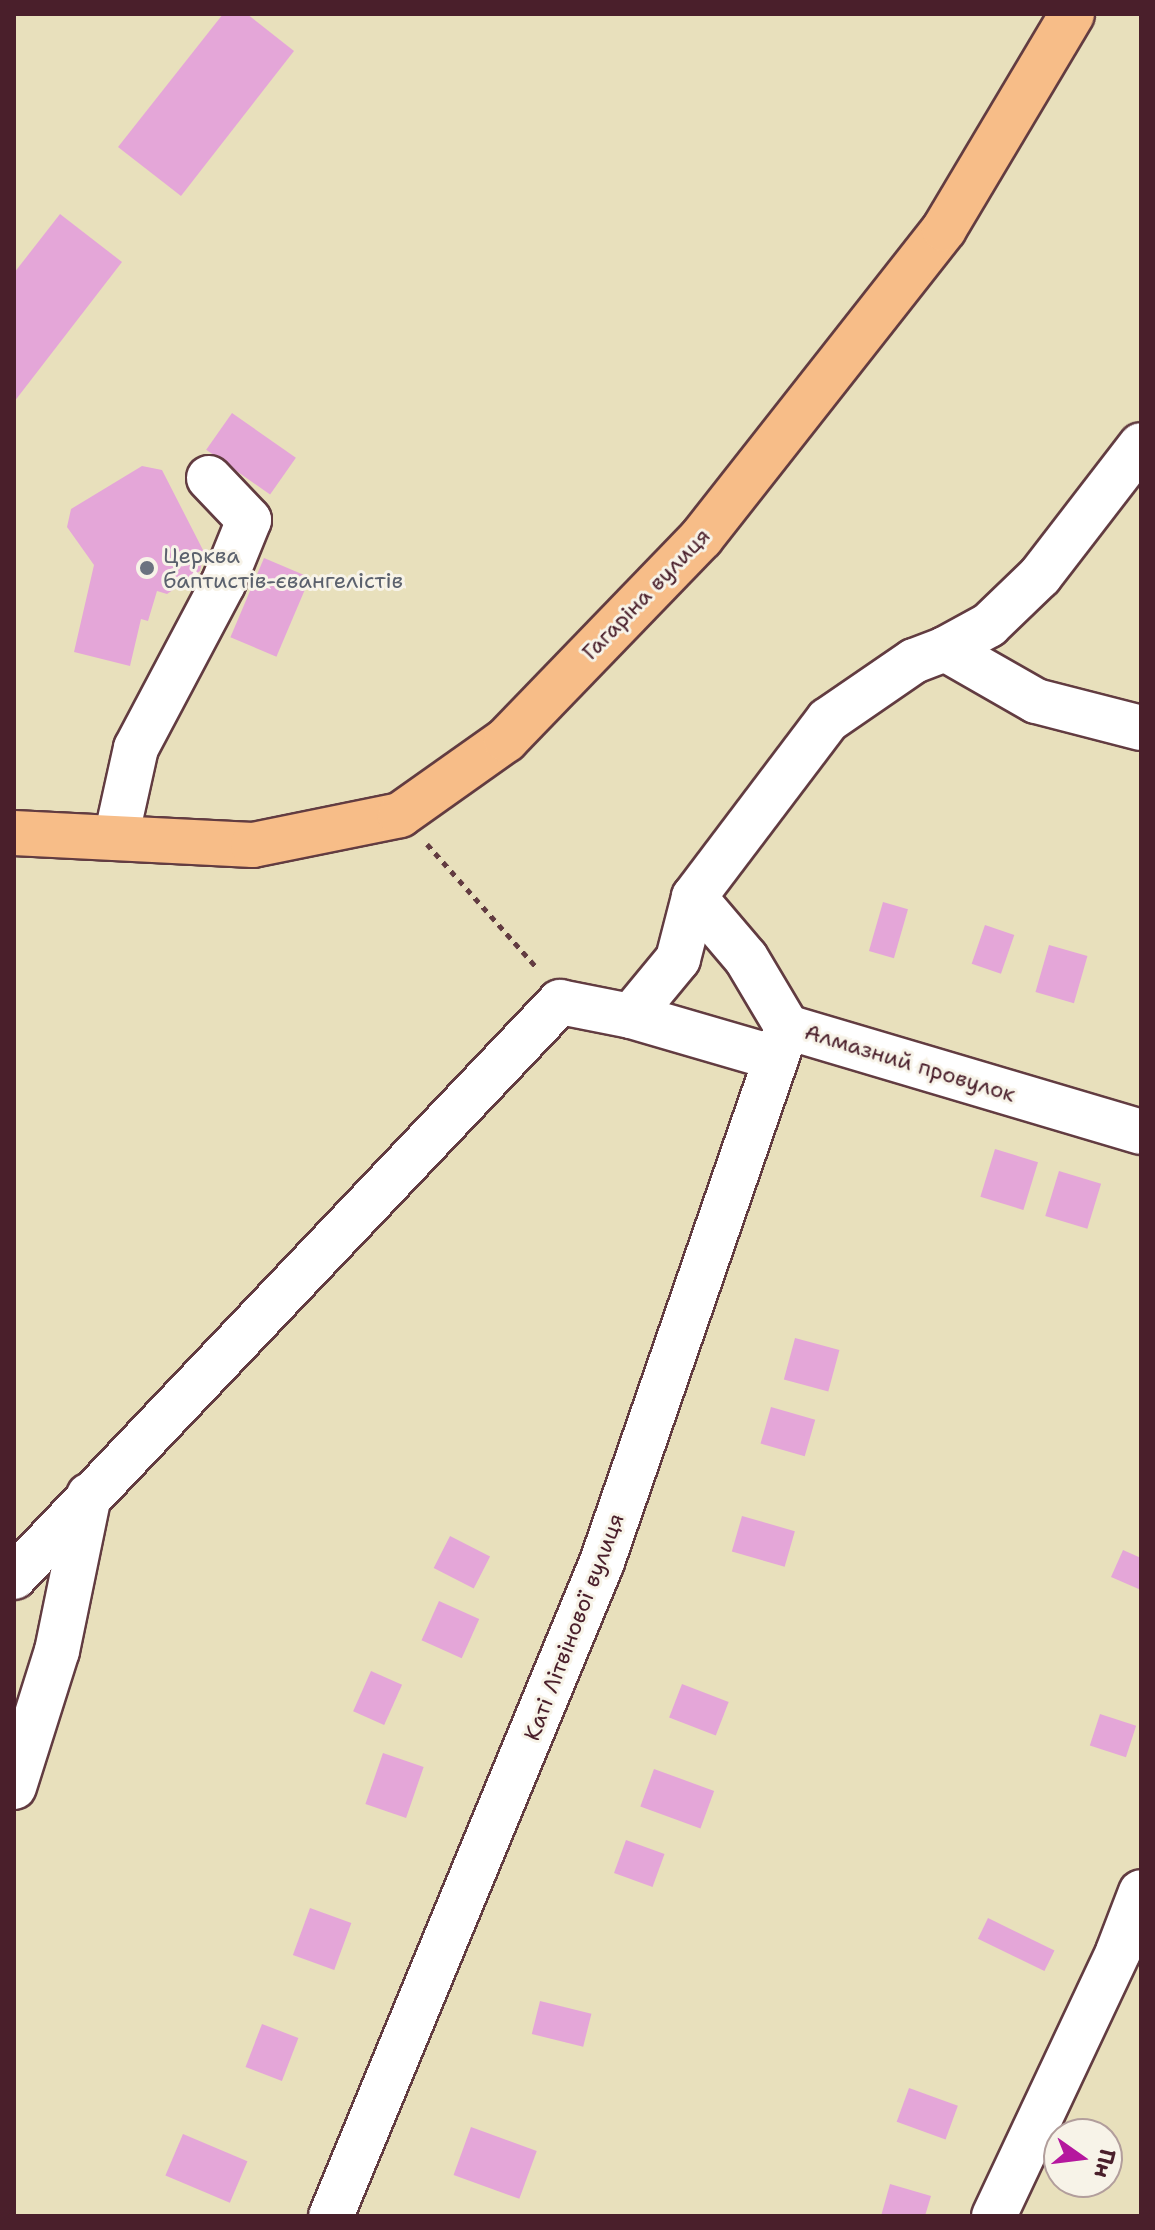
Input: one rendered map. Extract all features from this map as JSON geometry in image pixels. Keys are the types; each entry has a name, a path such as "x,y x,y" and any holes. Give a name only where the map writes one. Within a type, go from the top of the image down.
{"main road":[{"name":"Гагаріна вулиця","path":"14,833 253,845 400,815 506,740 701,538 944,229 1072,14"}],"street":[{"path":"631,1016 678,959 694,897 828,720 914,661 945,649 989,625 1040,576 1141,445"},
{"path":"116,838 136,748 223,584 249,520 209,478"},
{"path":"945,649 1036,701 1141,728"},
{"name":"Алмазний провулок","path":"694,897 746,958 782,1042 1141,1132"},
{"path":"14,1577 560,1002 782,1042"},
{"name":"Каті Літвінової вулиця","path":"331,2216 602,1562 782,1042"},
{"path":"14,1787 57,1651 89,1495"},
{"path":"994,2216 1118,1952 1141,1892"}],"path":[{"path":"400,815 527,952 560,1002"}],"building":[{"path":"223,14 247,14 294,51 181,196 118,147"},
{"path":"60,214 122,262 14,402 14,273"},
{"path":"232,413 296,458 270,495 206,450"},
{"name":"Церква баптистів-євангелістів","path":"142,466 162,470 204,552 200,571 167,594 157,591 148,621 141,619 130,666 74,652 94,565 67,527 71,509"},
{"path":"264,558 310,578 276,657 230,637"},
{"path":"883,902 908,909 894,958 869,951"},
{"path":"985,925 1014,935 1001,974 972,964"},
{"path":"1049,945 1087,956 1074,1003 1035,992"},
{"path":"995,1149 1038,1162 1023,1210 980,1197"},
{"path":"1059,1171 1101,1184 1087,1229 1045,1216"},
{"path":"795,1338 839,1350 828,1391 784,1380"},
{"path":"771,1407 815,1420 805,1456 761,1444"},
{"path":"742,1516 795,1531 785,1567 732,1552"},
{"path":"450,1536 490,1556 474,1589 434,1568"},
{"path":"1123,1550 1141,1558 1141,1590 1111,1577"},
{"path":"439,1601 479,1619 462,1658 422,1640"},
{"path":"371,1671 402,1685 384,1725 353,1711"},
{"path":"682,1684 729,1702 716,1736 669,1718"},
{"path":"1100,1714 1136,1726 1126,1757 1090,1745"},
{"path":"383,1753 424,1767 406,1818 365,1804"},
{"path":"654,1769 714,1791 700,1828 640,1807"},
{"path":"626,1840 665,1854 653,1887 614,1873"},
{"path":"310,1908 351,1923 334,1970 293,1955"},
{"path":"988,1918 1055,1950 1044,1971 978,1939"},
{"path":"540,2001 591,2014 583,2047 532,2034"},
{"path":"262,2024 298,2038 282,2081 246,2067"},
{"path":"909,2088 958,2106 946,2140 897,2122"},
{"path":"471,2127 537,2151 519,2199 454,2175"},
{"path":"183,2134 247,2161 230,2203 165,2175"},
{"path":"890,2184 931,2196 925,2216 881,2216"}],"place":[{"name":"Церква баптистів-євангелістів","path":"147,568"}]}
